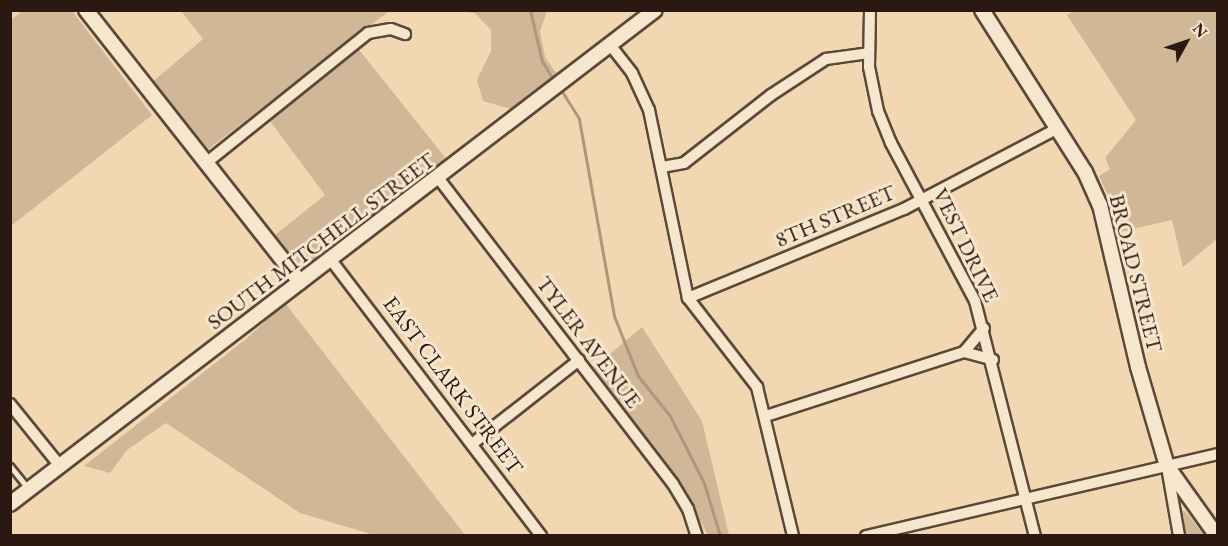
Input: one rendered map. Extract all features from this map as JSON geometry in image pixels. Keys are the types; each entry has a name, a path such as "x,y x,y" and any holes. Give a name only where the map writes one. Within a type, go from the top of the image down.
{"street":[{"path":"86,10 300,282"},
{"name":"SOUTH MITCHELL STREET","path":"10,504 300,282 439,179 655,10"},
{"name":"VEST DRIVE","path":"870,10 869,53 878,111 891,143 967,282 984,328 1035,536"},
{"name":"BROAD STREET","path":"982,10 1085,172 1100,205 1138,367 1167,466 1179,536"},
{"path":"206,163 368,33 391,29 405,34"},
{"path":"611,46 642,94 662,167 688,298 750,375 766,416 793,536"},
{"path":"662,167 684,163 771,95 826,59 869,53"},
{"name":"8TH STREET","path":"688,298 923,199 1058,128"},
{"name":"TYLER AVENUE","path":"439,179 673,484 688,509 696,536"},
{"name":"EAST CLARK STREET","path":"331,260 541,536"},
{"path":"766,416 964,352 984,328"},
{"path":"964,352 993,360"},
{"path":"472,444 579,360"},
{"path":"10,404 60,466"},
{"path":"866,536 1218,454"},
{"path":"1167,466 1217,536"}],"lane":[{"path":"10,466 29,489"}],"shaded area":[{"path":"1075,10 1217,11 1217,239 1183,267 1172,220 1116,233 1110,199 1099,176 1110,169 1105,158 1136,120 1067,15"},
{"path":"22,11 72,11 152,115 11,226 11,20"},
{"path":"181,11 389,11 206,151 150,84 203,39"},
{"path":"457,11 547,11 540,31 545,57 558,76 514,110 483,101 477,80 491,51 491,30 475,13"},
{"path":"356,46 448,161 311,266 298,269 270,239 325,195 267,117"},
{"path":"285,303 465,535 374,535 300,513 166,423 127,450 110,473 84,466 246,339"},
{"path":"642,327 702,421 729,535 708,535 681,486 592,369"},
{"path":"1181,510 1186,512 1204,535 1183,535"}],"waterway":[{"path":"530,10 542,61 551,76"},
{"path":"563,93 579,119 614,316 638,376 670,416 704,483 720,536"}]}
